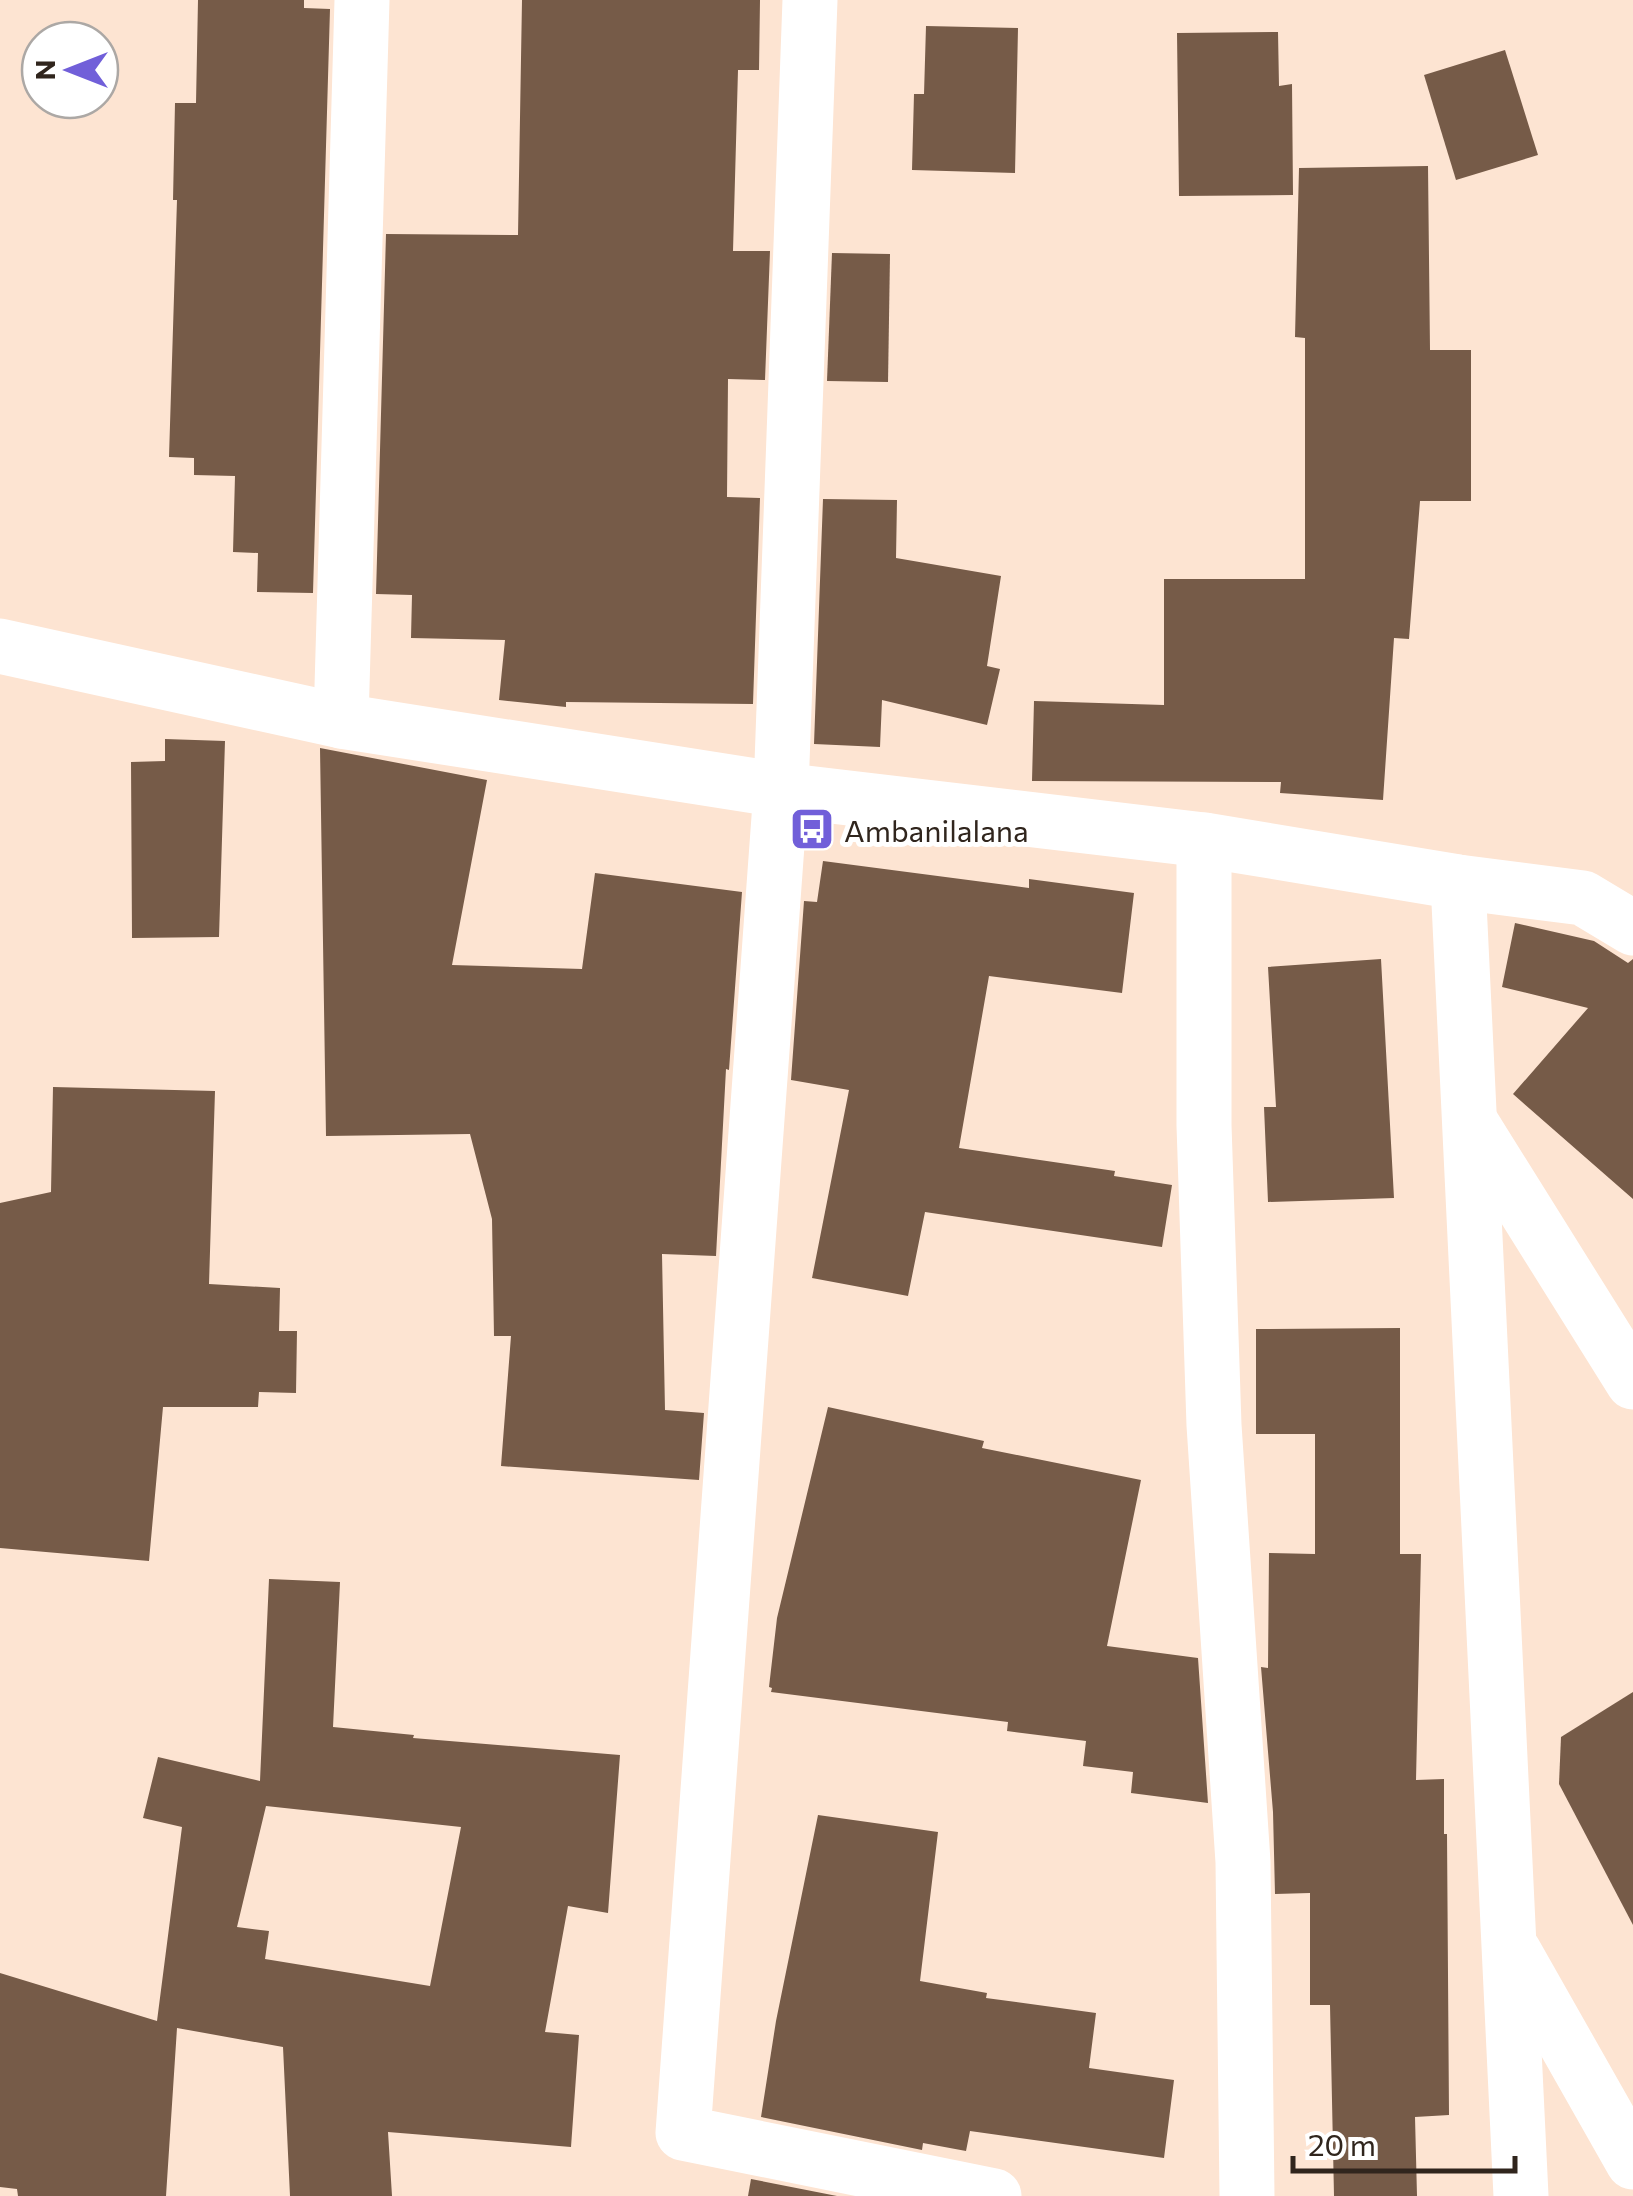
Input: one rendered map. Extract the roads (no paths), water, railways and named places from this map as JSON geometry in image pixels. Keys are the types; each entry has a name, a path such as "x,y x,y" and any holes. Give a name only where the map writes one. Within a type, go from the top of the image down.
{"street":[{"path":"341,721 362,0"},
{"path":"810,0 781,790 683,2133 994,2196"},
{"path":"0,646 341,721 781,790 1204,840 1458,882 1583,898 1633,928"},
{"path":"1204,840 1204,1144 1214,1425 1243,1862 1246,2196"},
{"path":"1458,882 1520,2196"},
{"path":"1471,1124 1633,1382"},
{"path":"1507,1939 1633,2162"}],"place":[{"name":"Ambanilalana","path":"812,829"}]}
